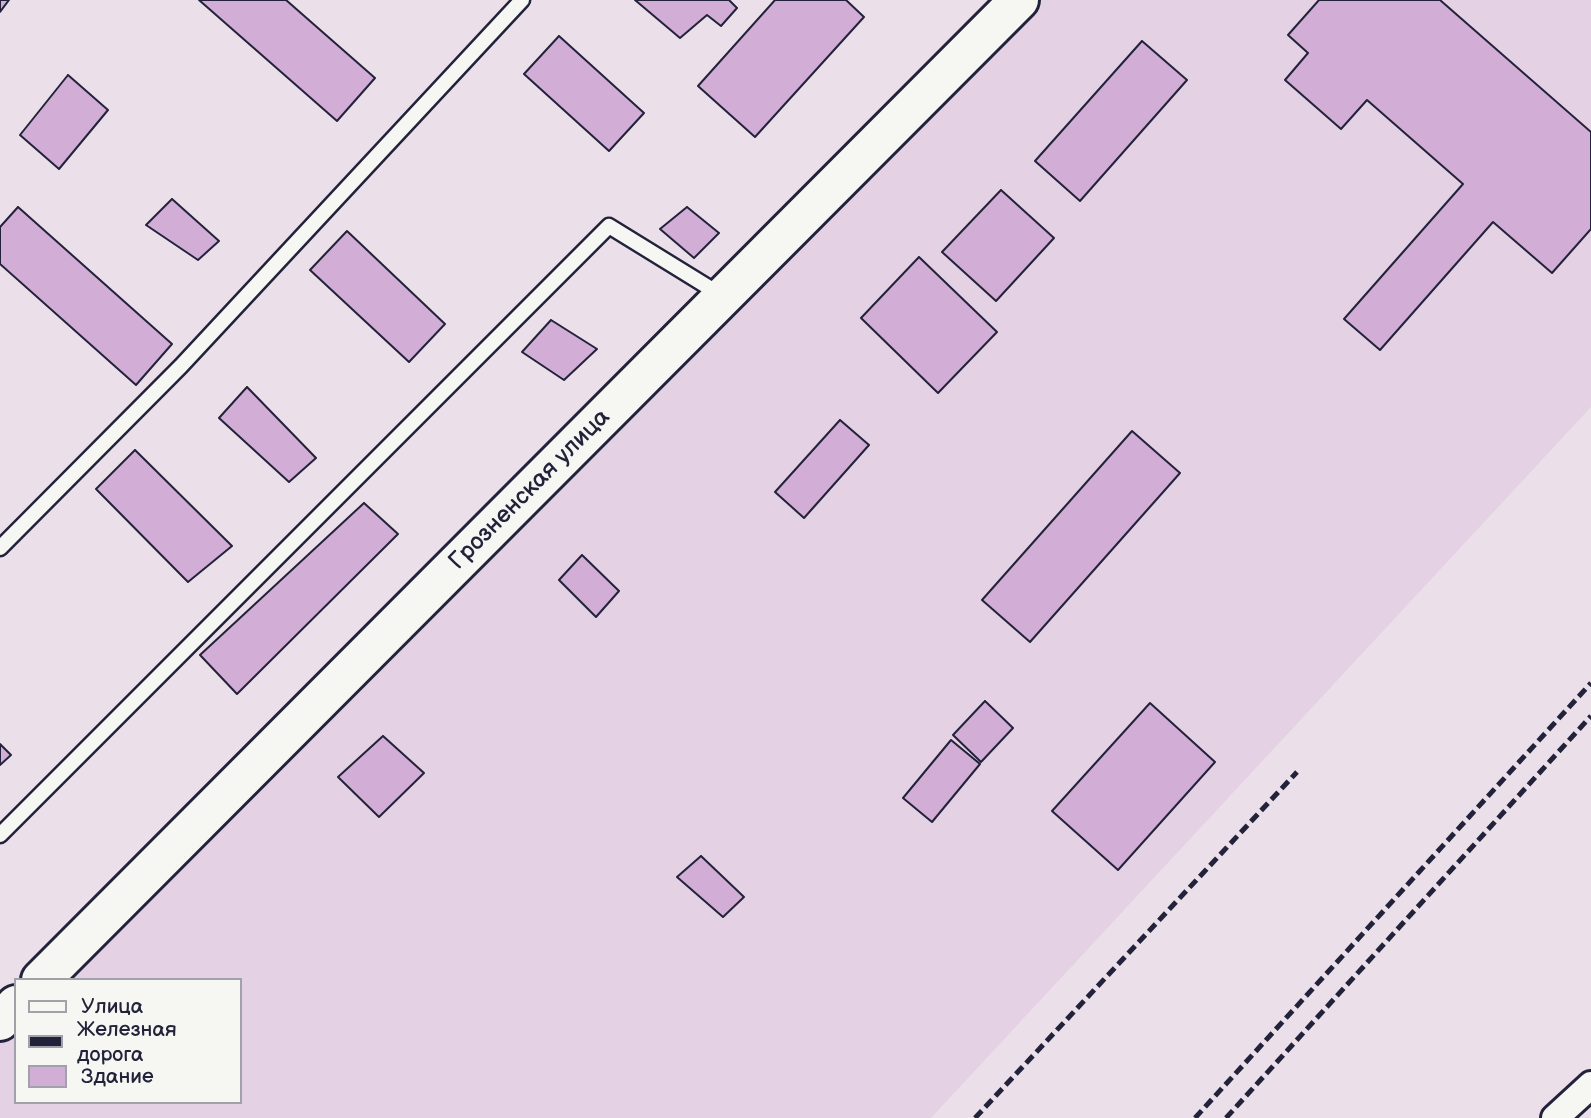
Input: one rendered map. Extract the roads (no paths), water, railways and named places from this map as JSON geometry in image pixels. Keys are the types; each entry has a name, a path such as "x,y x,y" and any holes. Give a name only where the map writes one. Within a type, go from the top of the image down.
{"main road":[{"name":"Грозненская улица","path":"43,978 1019,0"},
{"path":"0,1021 14,1007"}],"street":[{"path":"1555,1118 1591,1085"}],"lane":[{"path":"0,548 181,366 522,0"},
{"path":"0,835 609,226 723,297"}],"railway":[{"path":"1195,1118 1591,683"},
{"path":"1226,1118 1591,716"},
{"path":"975,1118 1297,772"}]}
